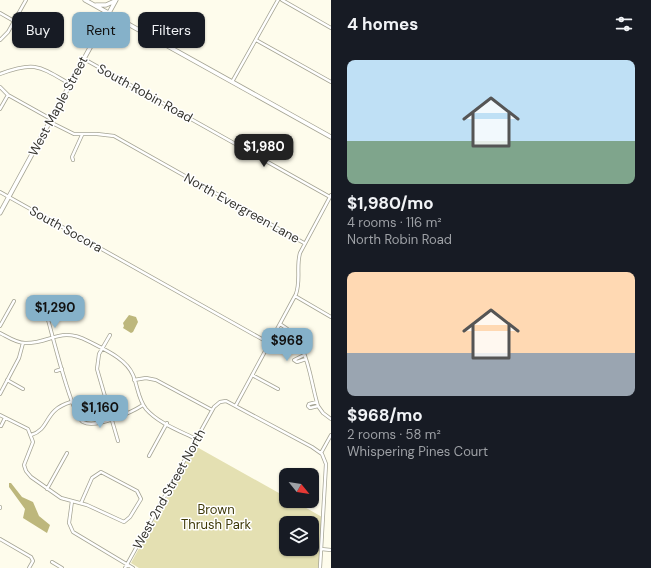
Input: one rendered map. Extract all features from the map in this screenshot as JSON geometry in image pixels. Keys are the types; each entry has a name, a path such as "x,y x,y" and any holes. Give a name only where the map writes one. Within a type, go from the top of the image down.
{"main road":[{"path":"85,0 106,12"},
{"path":"94,5 106,5 116,0"},
{"name":"West Maple Street","path":"109,12 116,0"},
{"path":"130,25 331,137"},
{"name":"West Maple Street","path":"0,213 89,48"}],"street":[{"path":"19,12 26,0"},
{"path":"232,82 278,0"},
{"path":"282,0 331,28"},
{"path":"0,13 12,20"},
{"path":"0,40 8,32 12,25"},
{"path":"256,40 331,82"},
{"name":"South Robin Road","path":"83,59 330,196"},
{"path":"0,74 29,65 44,69 70,84"},
{"name":"North Evergreen Lane","path":"0,87 8,95 70,133 114,136 304,243"},
{"path":"0,109 8,95"},
{"path":"73,160 72,157 80,143 82,135"},
{"name":"South Socora","path":"0,192 269,343"},
{"path":"236,404 295,296 299,284 298,258 304,243 330,196"},
{"path":"295,296 330,316"},
{"path":"0,326 14,301"},
{"path":"47,316 71,402 77,418 82,422 89,424 130,413 143,405"},
{"path":"280,324 298,339 306,360 318,406 323,413 331,419"},
{"path":"0,333 23,343 61,334 75,336 102,349 124,363 131,371 143,405 150,413 196,439"},
{"path":"110,335 98,358 97,369 118,441"},
{"path":"0,394 19,358 23,343"},
{"path":"304,355 296,357 294,360 297,362 306,360"},
{"path":"56,371 62,369"},
{"path":"252,375 278,389"},
{"path":"134,380 146,378 156,380 212,410 216,404 223,401 236,404 321,453 326,459 326,464 320,568"},
{"path":"7,380 23,389"},
{"path":"31,435 40,431 51,414 58,407 71,402"},
{"path":"317,402 309,404 308,406 310,408 318,406"},
{"name":"West 2nd Street North","path":"125,568 212,410"},
{"path":"0,415 23,426 31,435 32,445 25,461 25,470 31,477 61,498 81,503 120,521 127,521 140,499 140,493 104,472 97,473 92,478 81,503"},
{"path":"1,426 5,418"},
{"path":"149,456 167,423"},
{"path":"321,453 331,434"},
{"path":"47,489 67,453"},
{"path":"72,501 69,523 73,532 134,568"},
{"path":"0,539 32,559 29,568"},
{"path":"322,549 331,550"},
{"path":"52,562 62,568"}],"green space":[{"name":"Brown Thrush Park","path":"195,446 279,493 279,508 306,508 322,517 319,568 139,568 131,563"}],"shaded area":[{"path":"129,315 136,317 138,322 131,333 123,328 123,323"},
{"path":"9,483 11,483 22,497 33,502 39,516 50,525 47,533 23,518 25,509 9,487"}]}
